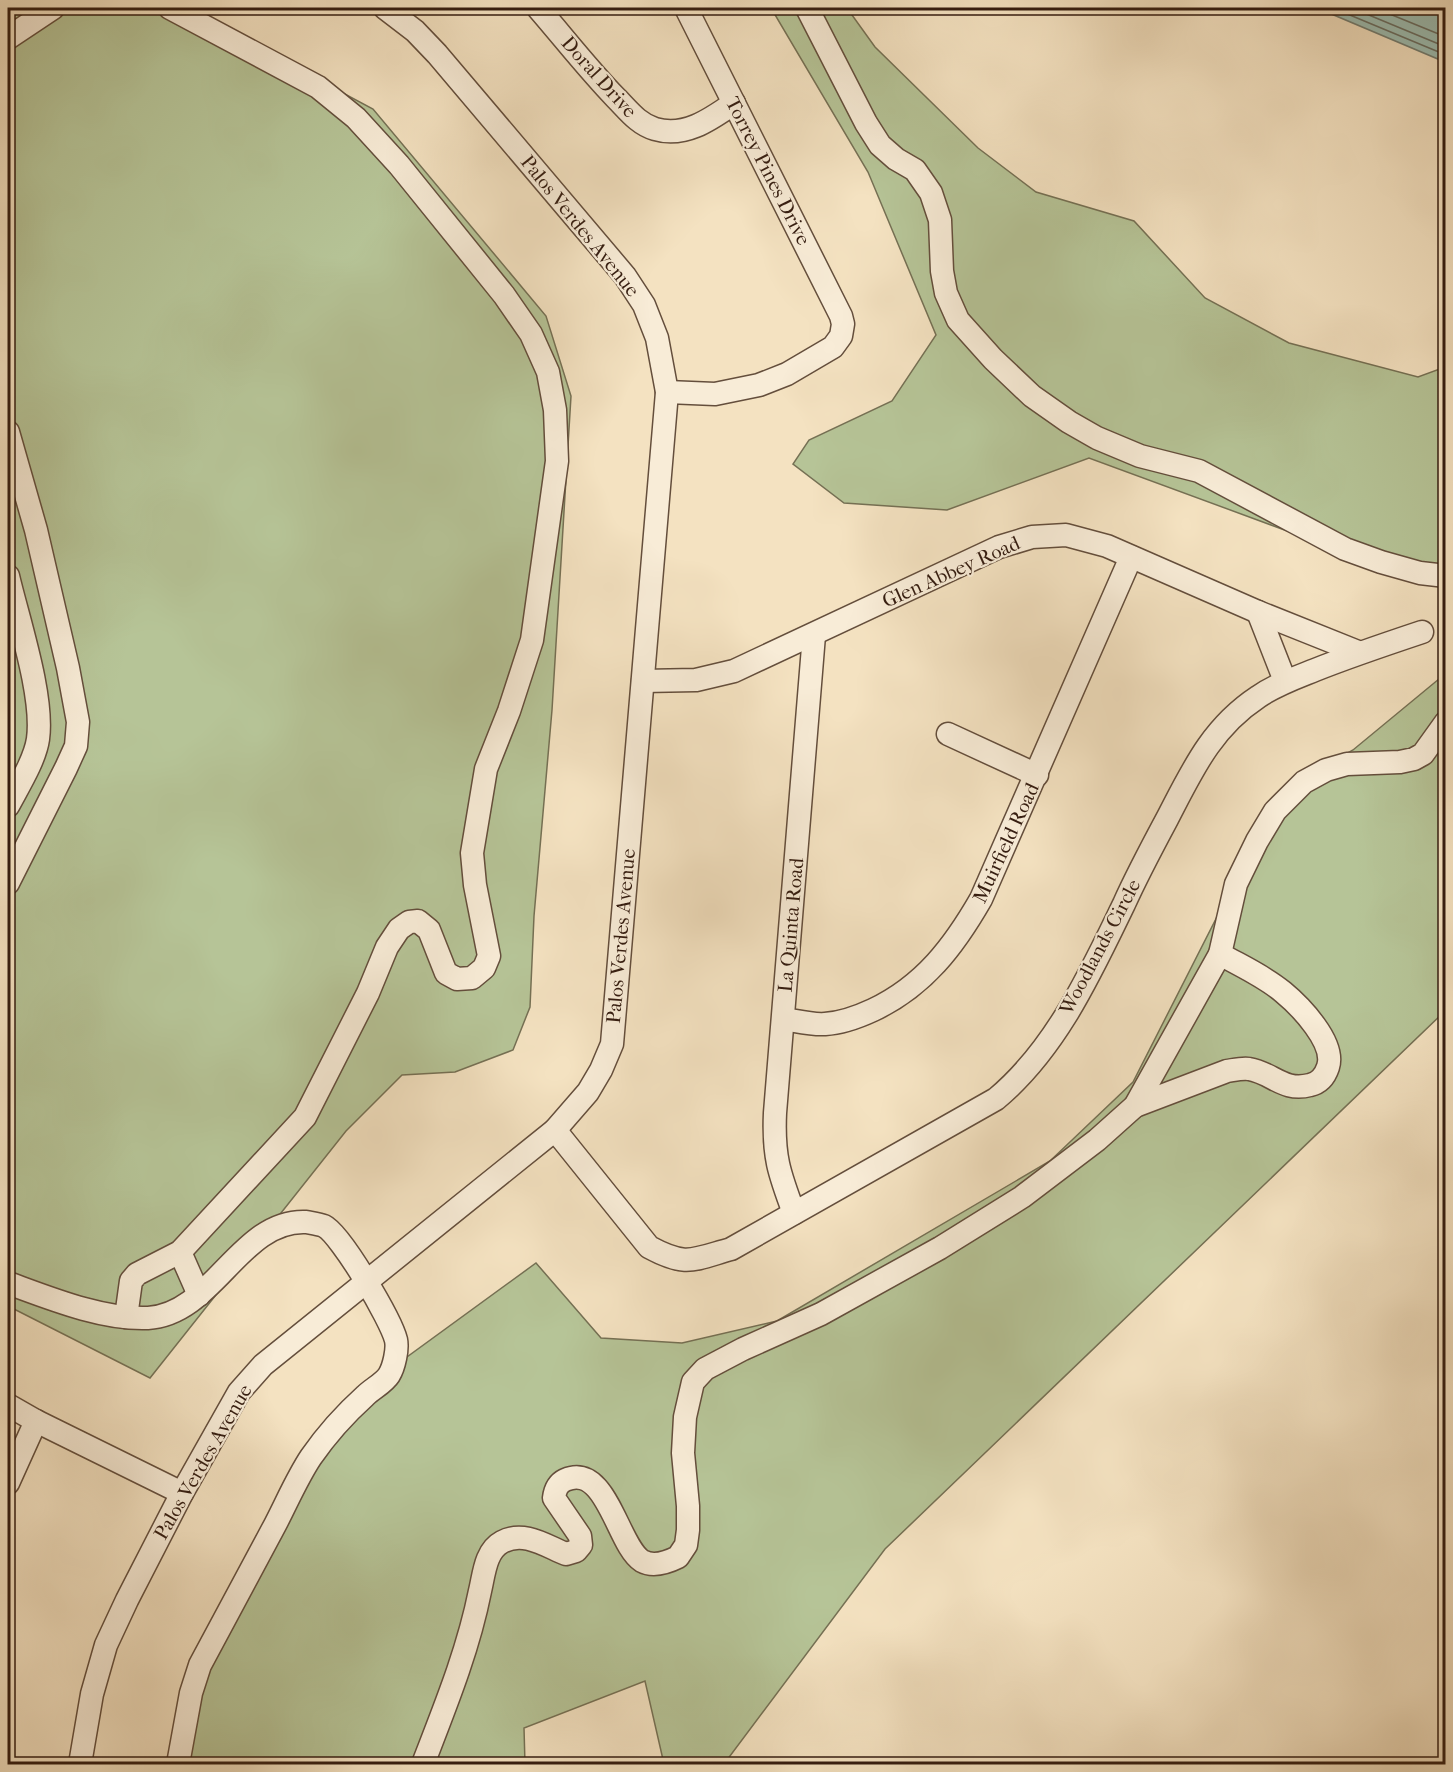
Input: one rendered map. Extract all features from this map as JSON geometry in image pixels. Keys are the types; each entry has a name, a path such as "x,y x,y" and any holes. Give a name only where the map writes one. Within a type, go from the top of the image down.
{"street":[{"path":"8,38 53,8"},
{"path":"126,1317 131,1281 143,1270 180,1252 305,1117 368,993 387,947 399,929 409,922 418,921 429,930 446,973 457,979 472,978 484,968 489,956 475,885 472,853 476,822 486,769 509,711 532,640 557,461 555,410 548,372 531,334 504,295 477,265 399,165 356,118 318,87 170,8"},
{"name":"Palos Verdes Avenue","path":"80,1764 92,1694 106,1645 126,1600 182,1493 239,1392 263,1365 555,1130 588,1092 612,1044 667,392 657,338 644,305 625,276 437,54 416,31 384,8"},
{"name":"Doral Drive","path":"538,8 590,71 641,124 657,130 679,131 705,124 734,103"},
{"name":"Torrey Pines Drive","path":"667,392 715,394 759,385 787,374 833,347 841,336 843,324 686,8"},
{"path":"807,8 880,146 915,170 931,193 940,220 942,271 946,293 958,320 993,359 1032,396 1097,438 1140,456 1198,471 1345,549 1420,573 1446,576"},
{"path":"8,432 36,530 78,722 76,746 8,883"},
{"name":"Glen Abbey Road","path":"643,681 696,680 734,671 999,547 1032,537 1066,535 1107,546 1258,612 1358,652"},
{"name":"Muirfield Road","path":"784,1019 824,1024 853,1019 895,1000 927,974 961,934 981,899 1037,775 1131,557"},
{"path":"8,576 34,684 38,740 8,806"},
{"path":"1258,612 1285,681"},
{"name":"Woodlands Circle","path":"555,1130 649,1247 667,1257 687,1262 731,1249 996,1100 1011,1086 1048,1041 1081,992 1134,881 1208,743 1232,717 1258,697 1285,681 1358,652 1422,632"},
{"name":"La Quinta Road","path":"794,1213 778,1169 774,1142 814,634"},
{"path":"423,1764 472,1631 487,1562 501,1542 516,1538 538,1541 566,1554 576,1551 581,1545 580,1536 554,1498 557,1485 572,1478 583,1477 590,1480 604,1498 632,1549 643,1561 660,1563 678,1557 686,1545 688,1530 683,1445 685,1417 693,1382 705,1369 820,1314 940,1248 1022,1197 1097,1140 1135,1106 1220,954 1236,884 1275,811 1304,782 1326,770 1347,764 1400,762 1423,754 1446,722"},
{"path":"948,734 1037,775"},
{"path":"1135,1106 1227,1071 1252,1070 1288,1086 1300,1088 1323,1078 1329,1065 1326,1042 1300,1008 1283,992 1220,954"},
{"path":"8,1283 105,1314 149,1318 175,1311 199,1295 256,1240 280,1227 305,1222 325,1226 338,1239 381,1305 397,1342 395,1359 389,1375 335,1425 310,1458 200,1665 191,1693 178,1764"},
{"path":"180,1252 199,1295"},
{"path":"8,1405 182,1493"},
{"path":"8,1483 36,1421"}],"green space":[{"path":"8,8 192,8 270,54 373,109 546,316 571,396 552,710 534,916 530,1007 513,1050 455,1072 402,1075 346,1131 150,1378 8,1306"},
{"path":"771,8 847,8 875,47 978,148 1036,192 1134,221 1205,298 1289,343 1418,377 1445,367 1445,589 1089,458 947,510 844,503 793,464 809,440 892,401 936,335 868,172"},
{"path":"1445,674 1445,1011 885,1549 724,1764 664,1764 645,1681 524,1728 525,1764 179,1764 194,1673 337,1408 536,1263 601,1338 682,1343 777,1321 1050,1161 1133,1082 1281,791 1353,750"}],"water":[{"path":"1320,8 1445,8 1445,62 1322,10"}]}
